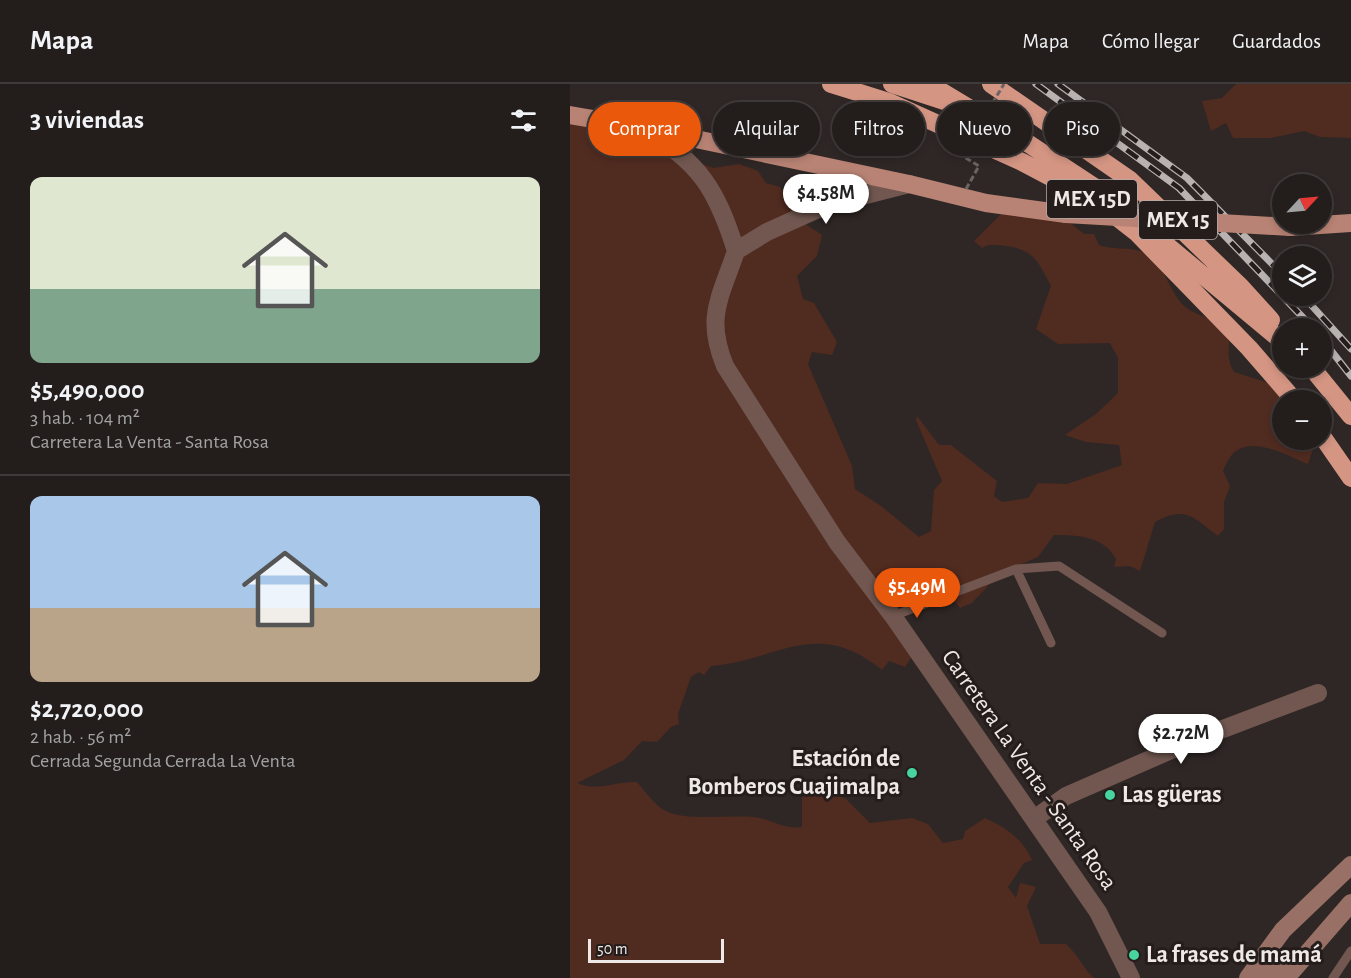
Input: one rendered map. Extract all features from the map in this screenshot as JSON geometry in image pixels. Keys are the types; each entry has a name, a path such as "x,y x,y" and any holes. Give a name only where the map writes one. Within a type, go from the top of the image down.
{"highway":[{"name":"MEX 15D","path":"831,84 889,102 1022,162 1096,201 1137,232 1249,348 1285,390"},
{"path":"892,84 945,102"},
{"path":"929,84 958,102"},
{"name":"MEX 15D","path":"991,84 1130,180 1241,286 1272,322"},
{"name":"MEX 15D","path":"1032,148 1102,192 1272,333"},
{"path":"1320,378 1351,416"},
{"path":"1332,450 1351,478"}],"main road":[{"name":"MEX 15","path":"570,116 588,119"},
{"name":"MEX 15","path":"701,139 986,203 1066,214 1272,226"},
{"path":"1332,221 1351,214"},
{"name":"MEX 15","path":"1332,224 1351,223"}],"street":[{"path":"683,156 704,178 722,208 736,251 767,232 827,205 909,184"},
{"name":"Carretera La Venta - Santa Rosa","path":"736,251 714,319 715,342 725,366 837,542 893,616 1098,912 1131,978"},
{"path":"1034,819 1066,796 1194,740 1318,693"},
{"path":"1252,974 1284,930 1351,867"},
{"path":"1252,974 1292,970 1351,903"}],"lane":[{"path":"893,616 1016,569 1059,566 1162,633"},
{"path":"1016,569 1051,643"},
{"path":"1333,978 1351,951"}],"path":[{"path":"966,189 979,166 960,155 1004,84"}],"shaded area":[{"path":"1236,84 1351,84 1351,138 1320,137 1304,131 1271,138 1233,138 1226,123 1211,131 1202,101 1222,98"},
{"path":"570,110 588,110 588,156 690,156 699,163 714,168 739,164 758,171 766,183 780,187 782,191 795,199 807,225 822,235 817,256 797,276 803,299 814,303 837,342 832,355 812,352 808,364 852,466 855,489 881,506 919,537 931,531 934,490 942,481 916,420 917,416 939,445 951,445 997,481 994,496 1002,502 1028,498 1038,483 1067,484 1122,465 1119,445 1086,442 1065,435 1096,414 1118,393 1118,358 1110,343 1058,344 1036,329 1051,286 1039,264 1030,254 1016,248 988,245 982,248 974,241 1006,209 1063,217 1084,234 1094,234 1099,245 1140,251 1148,255 1160,267 1183,305 1197,314 1225,324 1229,338 1229,359 1234,372 1287,390 1272,390 1272,449 1244,447 1236,451 1228,460 1223,471 1230,486 1224,502 1224,529 1218,536 1189,516 1175,514 1166,517 1155,522 1140,571 1130,566 1114,567 1116,559 1111,551 1097,541 1089,538 1054,535 1038,557 1000,573 972,603 960,608 944,590 929,581 902,587 889,594 893,625 914,653 905,667 889,661 882,670 859,654 837,646 817,644 798,646 711,666 704,675 699,672 691,677 678,714 679,724 671,727 657,742 642,741 624,760 577,783 584,786 599,786 637,782 658,806 674,814 695,817 753,817 795,827 802,827 802,798 814,784 846,799 870,823 912,818 928,824 943,843 963,839 965,831 985,818 1013,834 1024,846 1032,860 1024,863 1008,887 1016,898 1020,883 1036,887 1027,906 1040,944 1066,944 1094,978 570,978"},
{"path":"1274,450 1313,450 1308,464"}],"railway":[{"path":"1036,84 1179,188 1303,318"},
{"path":"1058,84 1187,178 1272,264"},
{"path":"1312,306 1351,349"},
{"path":"1332,352 1351,376"}],"place":[{"name":"Estación de Bomberos Cuajimalpa","path":"912,773"},
{"name":"Las güeras","path":"1110,795"},
{"name":"La frases de mamá","path":"1134,955"}]}
